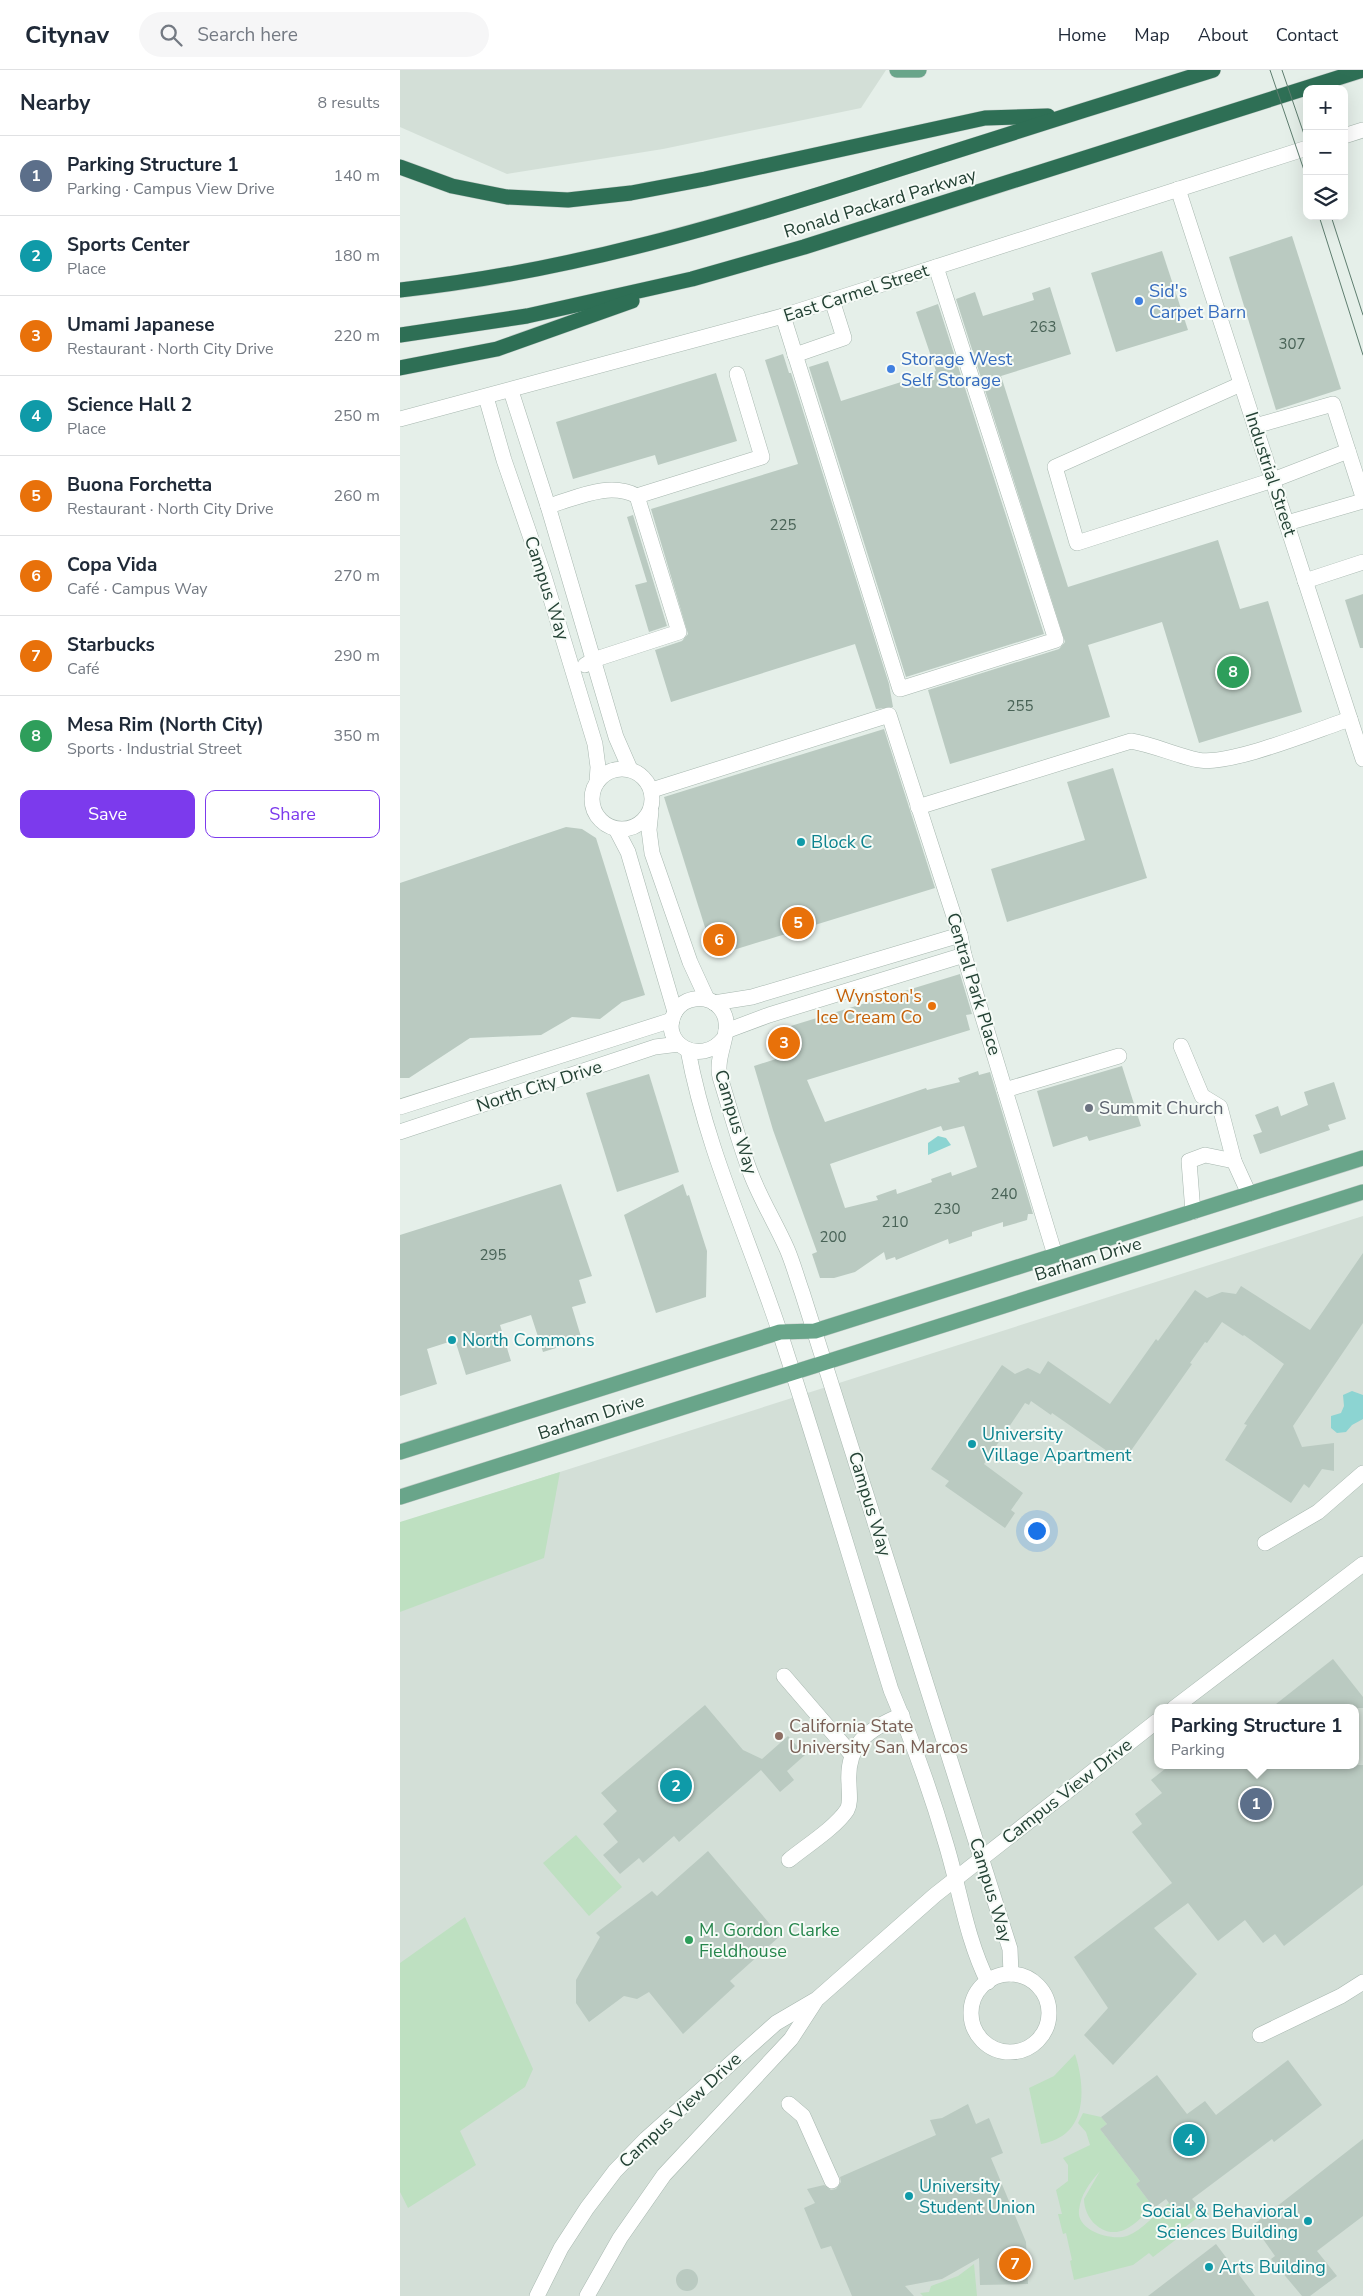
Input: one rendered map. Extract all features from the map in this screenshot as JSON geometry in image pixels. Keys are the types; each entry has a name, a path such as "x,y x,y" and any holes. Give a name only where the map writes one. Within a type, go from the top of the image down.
{"highway":[{"name":"Ronald Packard Parkway","path":"400,290 525,271 666,240 755,215 1213,70"},
{"name":"Ronald Packard Parkway","path":"400,335 527,316 692,279 804,247 1363,70"},
{"path":"400,167 452,186 507,197 568,200 631,192 705,179 985,118 1068,115"},
{"path":"400,368 498,349 692,279"}],"main road":[{"path":"897,70 919,70"},
{"name":"Barham Drive","path":"400,1452 780,1332 815,1331 1363,1158"},
{"name":"Barham Drive","path":"400,1495 1363,1192"}],"street":[{"path":"1348,135 1363,130"},
{"name":"East Carmel Street","path":"400,419 783,316 1303,149"},
{"name":"Industrial Street","path":"1178,189 1363,759"},
{"path":"783,316 900,690 1056,640 936,267"},
{"path":"795,355 844,338 832,300"},
{"path":"637,496 762,457 737,374"},
{"path":"1241,384 1055,467 1077,543 1273,480 1348,451"},
{"name":"Campus Way","path":"511,390 548,506 616,737 630,769 647,780 652,790"},
{"name":"Campus Way","path":"486,397 504,460 544,576 595,744 598,767 596,782 592,791 594,810 606,825 616,829 628,852 674,1016 672,1028 683,1047 729,1196 780,1332 891,1690 913,1742 945,1840 966,1924 979,1963 988,1982"},
{"path":"1255,426 1333,404 1363,497"},
{"path":"548,506 606,489 627,490 637,496 679,632 593,660 582,666 575,680"},
{"path":"1287,523 1363,501"},
{"path":"1305,581 1363,562"},
{"name":"Central Park Place","path":"652,790 889,715 960,935 964,954 1055,1255"},
{"path":"918,807 1131,741 1153,744 1199,760 1230,758 1350,719"},
{"path":"596,782 611,770 630,769"},
{"path":"652,790 650,830 652,853 690,962 711,1001 724,1015 727,1022 725,1035"},
{"path":"616,829 637,826 645,820 651,810"},
{"path":"674,1016 689,1000 711,1001 758,996 960,935"},
{"path":"725,1035 769,1015 964,954"},
{"name":"North City Drive","path":"400,1107 674,1016"},
{"name":"Campus Way","path":"683,1047 703,1053 711,1050 725,1035"},
{"name":"Campus Way","path":"725,1035 718,1060 720,1077 751,1174 787,1250 815,1331 1010,1949 1011,1974"},
{"path":"1181,1046 1202,1096 1220,1107 1234,1161 1249,1194"},
{"name":"North City Drive","path":"400,1132 655,1047 683,1047"},
{"path":"1005,1090 1119,1056"},
{"path":"1193,1212 1189,1161 1205,1154 1234,1161"},
{"path":"1265,1543 1318,1512 1363,1473"},
{"path":"1179,1704 1363,1564"},
{"path":"784,1676 852,1755"},
{"path":"789,1860 840,1818 848,1808 848,1774 852,1755 862,1738 878,1725 902,1715"},
{"name":"Campus View Drive","path":"537,2296 562,2248 615,2171 646,2138 776,2022 817,1999 955,1879 1154,1723"},
{"path":"1011,1974 1023,1976 1042,1991 1048,2008 1047,2026 1042,2036 1033,2045 1022,2050 998,2050 987,2044 979,2036 973,2025 971,2013 973,2001 979,1990 988,1982 1011,1974"},
{"path":"1260,2035 1341,1996 1363,1982"},
{"name":"Campus View Drive","path":"587,2296 620,2238 664,2176 791,2039 817,1999"},
{"path":"789,2104 803,2116 832,2181"}],"shaded area":[{"path":"400,70 886,70 861,108 663,149 507,174 400,127"},
{"name":"California State University San Marcos","path":"1363,1216 1363,2296 400,2296 400,1523"}],"green space":[{"path":"560,1472 544,1558 400,1612 400,1522"},
{"path":"576,1835 622,1887 589,1916 543,1863"},
{"path":"465,1917 533,2069 525,2087 460,2131 476,2165 408,2208 400,2192 400,1963"},
{"path":"1075,2054 1081,2082 1080,2109 1068,2131 1056,2139 1041,2144 1029,2088 1054,2076"},
{"path":"1083,2113 1101,2117 1107,2124 1100,2129 1140,2181 1136,2184 1154,2208 1130,2227 1118,2232 1103,2230 1097,2226 1088,2214 1084,2199 1100,2171 1086,2189 1080,2204 1080,2217 1083,2224 1089,2229 1104,2236 1127,2236 1144,2226 1169,2203 1180,2218 1197,2205 1199,2209 1203,2207 1209,2214 1200,2220 1197,2218 1176,2234 1178,2238 1153,2257 1149,2253 1133,2265 1074,2280 1066,2233 1063,2234 1058,2214 1062,2214 1056,2190 1068,2181 1068,2165 1063,2158 1090,2145 1086,2132 1078,2123"},
{"path":"974,2264 977,2296 923,2296 920,2293 929,2292 931,2286 958,2276"}],"water":[{"path":"938,1136 946,1138 951,1145 928,1155 928,1143"},
{"path":"1352,1391 1363,1395 1363,1419 1352,1425 1346,1432 1337,1433 1331,1428 1331,1416 1341,1413 1344,1406 1343,1395"}],"building":[{"path":"1292,236 1341,389 1276,410 1229,257"},
{"name":"Sid's Carpet Barn","path":"1162,251 1188,330 1116,352 1091,273"},
{"path":"1050,287 1071,354 1001,376 1068,587 1218,540 1240,609 1268,601 1302,712 1199,743 1162,622 1088,645 1110,717 950,764 928,690 1059,649 1065,642 956,299 975,292 983,316 1034,300 1032,293"},
{"path":"938,304 1044,634 906,677 809,367 828,361 841,401 936,371 916,312"},
{"path":"783,354 789,373 791,373 889,684 893,707 876,709 855,644 671,702 655,650 682,641 688,634 651,509 798,464 765,360"},
{"path":"716,373 737,441 658,465 655,455 573,479 556,422"},
{"path":"633,515 667,626 649,632 635,585 647,582 627,517"},
{"path":"1363,594 1363,648 1360,648 1345,600"},
{"name":"Block C","path":"884,729 935,888 714,956 664,797"},
{"path":"1113,768 1147,878 1007,922 991,869 1085,840 1067,782"},
{"path":"566,827 582,829 596,838 645,995 622,1002 600,1019 572,1017 541,1035 470,1038 409,1078 400,1078 400,883"},
{"path":"960,974 972,1014 966,1015 970,1030 807,1080 825,1122 926,1088 927,1090 960,1082 958,1078 978,1071 979,1075 990,1072 1033,1214 1028,1214 1027,1220 1003,1227 1003,1222 972,1232 972,1236 949,1244 948,1239 896,1260 895,1257 886,1260 884,1252 855,1272 834,1278 820,1278 812,1254 817,1252 773,1130 754,1066 776,1059 768,1033","holes":["941,1126 943,1131 964,1126 977,1167 952,1176 951,1172 931,1179 932,1182 897,1194 896,1189 876,1196 878,1200 845,1208 830,1164"]},
{"name":"Summit Church","path":"1122,1066 1141,1126 1089,1141 1087,1136 1053,1147 1037,1091"},
{"path":"649,1074 679,1172 617,1192 586,1093"},
{"path":"1334,1082 1346,1119 1328,1125 1330,1130 1260,1154 1253,1135 1262,1132 1255,1115 1278,1106 1281,1116 1308,1105 1304,1092"},
{"path":"561,1184 592,1276 579,1280 586,1303 572,1307 582,1340 543,1352 531,1315 500,1325 511,1361 466,1375 455,1340 427,1349 437,1384 400,1396 400,1235"},
{"path":"683,1184 687,1196 689,1195 707,1251 706,1297 656,1313 624,1215"},
{"path":"1363,1253 1363,1323 1293,1426 1302,1447 1334,1443 1334,1471 1322,1469 1309,1488 1304,1484 1291,1503 1225,1460 1247,1425 1244,1424 1284,1364 1244,1335 1222,1322 1190,1363 1192,1364 1123,1462 1052,1413 1051,1415 1031,1401 1029,1405 1025,1403 984,1464 1023,1493 1011,1510 1015,1513 1005,1528 945,1486 949,1481 931,1469 1002,1365 1015,1374 1028,1368 1040,1374 1048,1361 1110,1404 1156,1339 1158,1341 1195,1290 1207,1298 1222,1292 1236,1294 1241,1286 1310,1330"},
{"path":"1333,1659 1363,1697 1363,1708 1359,1708 1359,1704 1276,1704"},
{"path":"705,1705 743,1750 762,1759 788,1736 805,1755 787,1771 794,1780 780,1792 761,1770 679,1842 674,1836 643,1863 639,1858 620,1874 603,1855 618,1842 603,1824 617,1811 601,1793"},
{"path":"1359,1765 1363,1765 1363,1885 1284,1946 1275,1934 1263,1943 1245,1920 1218,1941 1188,1903 1154,1928 1197,1974 1113,2065 1084,2035 1108,2008 1074,1957 1172,1883 1132,1832 1142,1824 1135,1814 1162,1793 1151,1780 1165,1769 1359,1769"},
{"name":"M. Gordon Clarke Fieldhouse","path":"708,1851 780,1936 730,1981 735,1986 683,2034 649,1992 637,1999 624,1996 589,2022 576,2003 576,1980 600,1937 596,1933 652,1891 657,1896"},
{"path":"1288,2060 1322,2105 1274,2142 1272,2139 1192,2199 1197,2205 1180,2218 1166,2199 1154,2208 1136,2184 1140,2181 1100,2129 1107,2124 1101,2117 1157,2075 1187,2114 1205,2101 1216,2115"},
{"name":"University Student Union","path":"968,2104 976,2124 989,2118 1003,2153 991,2158 1026,2242 1028,2284 980,2285 979,2258 942,2279 905,2286 914,2296 852,2296 831,2246 821,2249 804,2208 815,2203 807,2189 824,2185 831,2190 836,2189 841,2182 840,2177 936,2135 930,2120 942,2118"},
{"name":"Social & Behavioral Sciences Building","path":"1363,2139 1363,2216 1317,2251 1337,2276 1310,2296 1302,2296 1271,2259 1275,2256 1253,2225"},
{"name":"Arts Building","path":"1216,2244 1255,2296 1148,2296"},
{"path":"687,2269 695,2272 698,2280 695,2288 687,2291 679,2288 676,2280 679,2272"}],"tram line":[{"path":"1270,70 1306,175"},
{"path":"1282,70 1303,131"},
{"path":"1320,220 1363,355"},
{"path":"1332,220 1363,315"}],"place":[{"name":"Sid's Carpet Barn","path":"1139,301"},
{"name":"Storage West Self Storage","path":"891,369"},
{"name":"Mesa Rim (North City)","path":"1233,672"},
{"name":"Block C","path":"801,842"},
{"name":"Buona Forchetta","path":"798,923"},
{"name":"Copa Vida","path":"719,940"},
{"name":"Wynston's Ice Cream Co","path":"932,1006"},
{"name":"Umami Japanese","path":"784,1043"},
{"name":"Summit Church","path":"1089,1108"},
{"name":"North Commons","path":"452,1340"},
{"name":"University Village Apartment","path":"972,1444"},
{"name":"California State University San Marcos","path":"779,1736"},
{"name":"Sports Center","path":"676,1786"},
{"name":"Parking Structure 1","path":"1256,1804"},
{"name":"M. Gordon Clarke Fieldhouse","path":"689,1940"},
{"name":"Science Hall 2","path":"1189,2140"},
{"name":"University Student Union","path":"909,2196"},
{"name":"Social & Behavioral Sciences Building","path":"1308,2221"},
{"name":"Starbucks","path":"1015,2264"},
{"name":"Arts Building","path":"1209,2267"}]}
